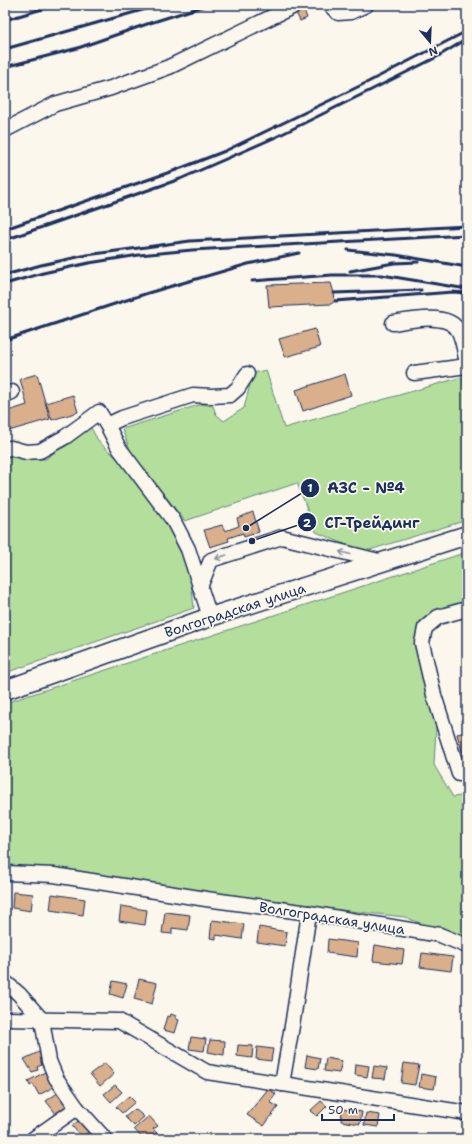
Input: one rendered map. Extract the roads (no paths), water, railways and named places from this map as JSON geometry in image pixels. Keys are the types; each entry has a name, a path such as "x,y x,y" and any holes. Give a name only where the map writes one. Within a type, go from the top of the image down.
{"main road":[{"name":"Волгоградская улица","path":"5,690 210,617 467,535"}],"street":[{"path":"5,130 55,104 111,88 169,67 296,5"},
{"path":"330,5 338,13 351,12 366,5"},
{"path":"393,323 423,318 448,320 459,332 467,365 414,373"},
{"path":"107,425 122,418 194,395 230,395 238,388 246,374"},
{"path":"5,449 11,448 26,452 40,451 65,437 99,412 119,448 173,520 188,549 210,617"},
{"path":"200,587 211,560 282,536 383,562"},
{"path":"467,609 438,617 425,628 422,643 434,695 459,774 467,772"},
{"name":"Волгоградская улица","path":"5,873 54,875 206,899 309,912 440,936 467,946"},
{"path":"282,1084 309,912"},
{"path":"5,982 42,1020 49,1061 56,1078 77,1108 105,1139"},
{"path":"5,1019 119,1021 207,1072 467,1113"},
{"path":"33,1139 77,1108"}],"railway":[{"path":"5,20 56,5"},
{"path":"5,49 160,5"},
{"path":"5,67 78,48 207,5"},
{"path":"5,229 176,170 225,151 368,82 467,31"},
{"path":"5,240 180,179 276,137 435,58 467,39"},
{"path":"5,275 87,255 190,241 467,226"},
{"path":"5,284 43,273 89,263 139,255 192,250 467,235"},
{"path":"348,250 396,255 467,267"},
{"path":"5,340 148,293 248,264 299,253"},
{"path":"350,271 394,263 418,262"},
{"path":"252,281 332,275 382,275 467,289"},
{"path":"334,293 421,290"},
{"path":"335,301 453,292 465,293"}],"place":[{"name":"АЗС - №4","path":"246,528"},
{"name":"СГ-Трейдинг","path":"252,541"}]}
